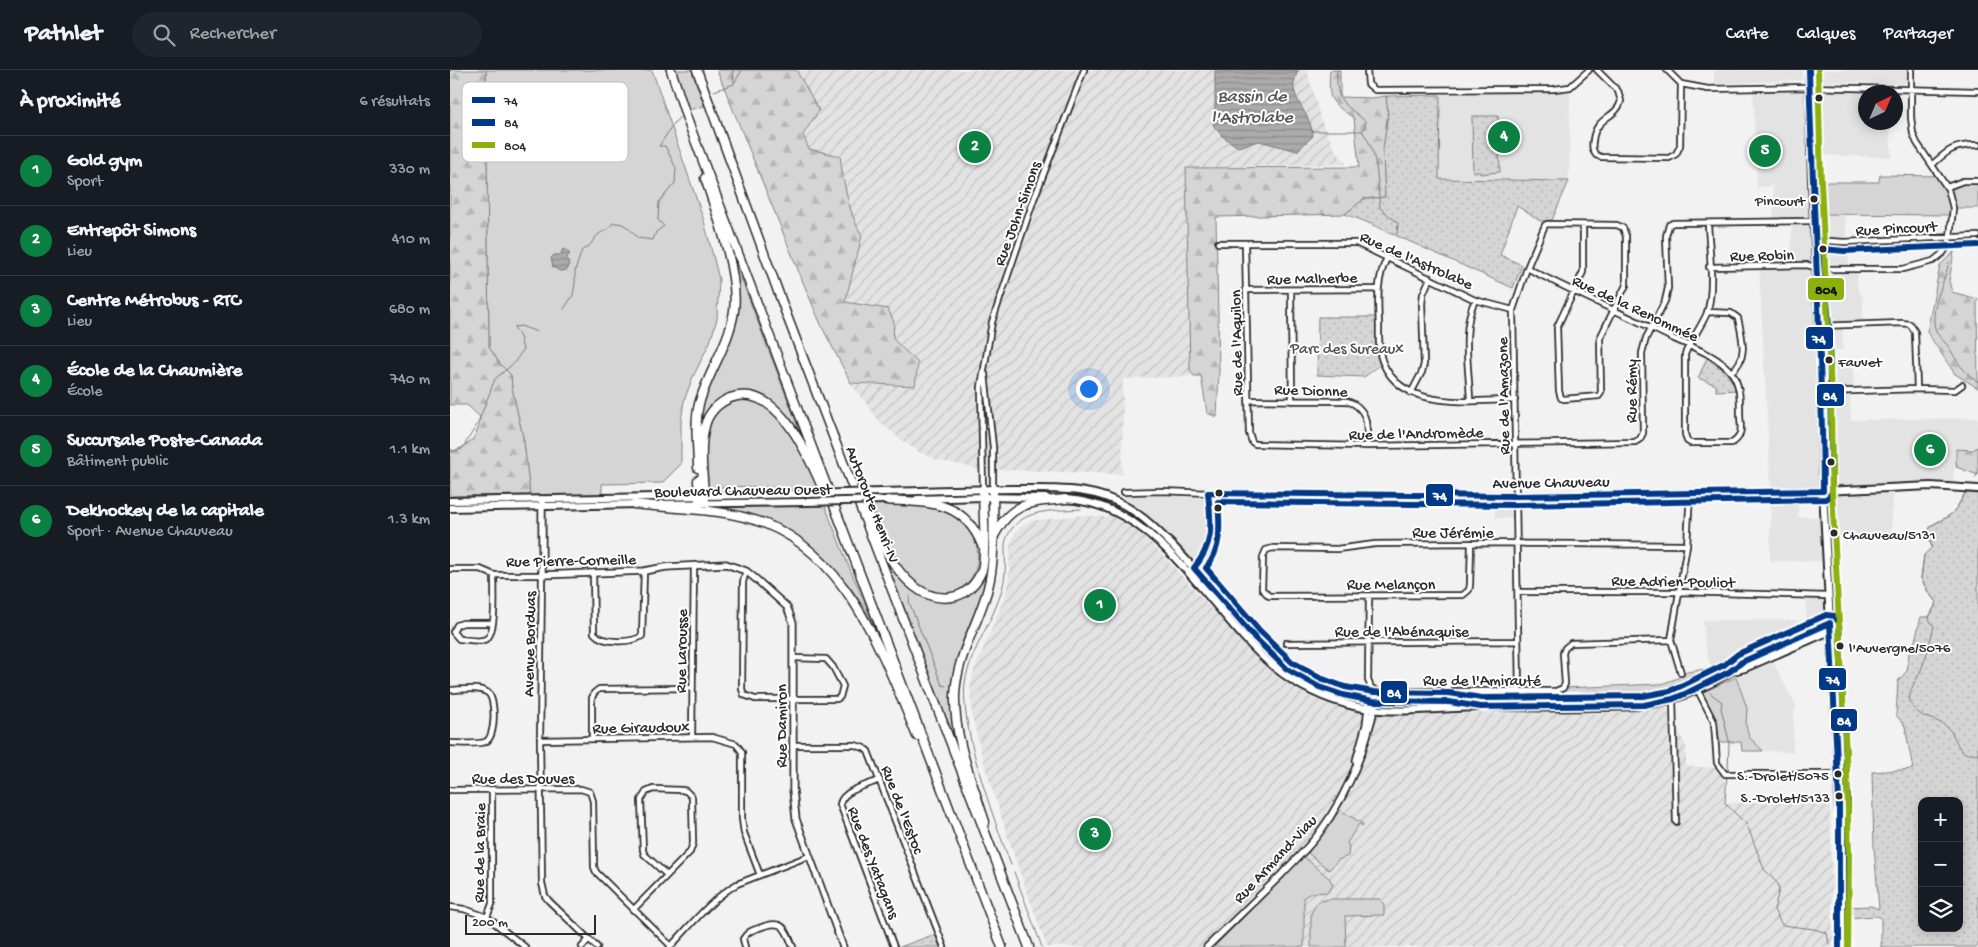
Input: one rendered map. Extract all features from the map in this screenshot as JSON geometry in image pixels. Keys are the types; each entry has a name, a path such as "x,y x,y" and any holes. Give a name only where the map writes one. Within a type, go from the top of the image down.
{"highway":[{"path":"671,70 714,207 734,286 734,309 729,334 706,382 698,406 697,418 702,499"},
{"name":"Autoroute Henri-IV","path":"696,70 731,168 1029,947"},
{"path":"687,119 1002,947"},
{"path":"702,499 704,433 708,418 713,410 726,400 740,396 752,396 769,404 784,419 803,448 883,631"},
{"path":"827,418 887,552 902,574 916,589 927,596 938,598 956,596 972,586 980,575 984,562 983,493"},
{"path":"993,493 992,566 988,589 960,659 956,678 955,698 956,724 961,744 1002,876"},
{"path":"884,496 942,505 956,510 976,530 983,549"},
{"path":"992,540 1004,518 1018,508 1051,500 1066,499"},
{"path":"634,504 725,514 765,524 799,543 830,572 850,598 876,641 928,763 950,821 976,878"}],"main road":[{"path":"1809,70 1815,268 1820,326 1823,491 1838,774 1840,856 1839,947"},
{"name":"Avenue Chauveau","path":"1823,491 1930,486 1978,489"},
{"path":"993,493 1072,490 1113,500 1142,517 1157,530 1194,568 1254,637 1287,669 1319,688 1368,700 1449,702 1481,707 1633,707 1673,699 1698,689 1729,672 1742,662 1830,624"},
{"name":"Boulevard Chauveau Ouest","path":"450,501 702,499 805,502 884,496 993,493 1096,503 1124,516 1155,540 1251,644 1286,676 1320,696 1371,709 1481,707"},
{"name":"Boulevard Chauveau Ouest","path":"450,508 634,504 805,494 884,496"},
{"path":"1729,672 1745,668 1830,632"}],"street":[{"name":"Rue John-Simons","path":"983,493 981,387 988,337 995,310 1034,199 1084,70"},
{"path":"1367,70 1368,84 1375,90 1554,89 1570,87 1589,70"},
{"path":"1597,70 1618,91 1621,101 1618,109 1599,123 1593,135 1592,148 1596,155 1602,157 1669,158 1676,154 1680,146 1681,84"},
{"path":"1667,70 1681,84 1708,89 1809,87 1978,91"},
{"path":"1911,70 1913,134 1947,187 1953,208 1950,237"},
{"path":"1933,164 1950,149 1961,146 1978,146"},
{"path":"1947,187 1960,181 1978,181"},
{"path":"1707,312 1732,313 1738,318 1742,360 1731,372 1736,379 1740,396 1740,437 1732,443 1690,443 1687,441 1685,434 1685,354 1707,312 1710,293 1708,223 1813,221"},
{"name":"Rue Rémy","path":"1640,439 1643,434 1642,353 1643,346 1665,301 1668,288 1667,228 1673,223 1708,223"},
{"name":"Rue de l'Amazone","path":"1519,691 1514,310 1527,268 1545,225 1583,225"},
{"path":"1583,225 1617,225 1625,231 1626,285 1600,338 1600,395 1594,398 1564,399 1561,398 1559,391 1558,327 1573,291 1583,272 1583,225"},
{"name":"Rue Pincourt","path":"1814,240 1848,242 1978,236"},
{"name":"Rue Robin","path":"1710,267 1799,265 1823,269 1903,269 1933,261 1948,246 1950,237"},
{"name":"Rue de l'Astrolabe","path":"1218,243 1348,242 1363,245 1475,300 1514,310"},
{"name":"Rue de l'Aquilon","path":"1245,243 1249,433 1252,442"},
{"path":"1388,258 1381,271 1377,289 1380,350 1383,363 1396,383 1411,393 1433,399 1515,400"},
{"name":"Rue de la Renommée","path":"1527,268 1718,360 1731,372"},
{"path":"1411,393 1424,364 1422,304 1423,294 1430,278"},
{"name":"Rue Malherbe","path":"1246,290 1377,289"},
{"path":"1291,290 1292,401"},
{"path":"1470,400 1467,327 1471,308 1475,300"},
{"path":"1820,326 1910,324 1915,332 1917,389"},
{"name":"Rue John-Simons","path":"985,368 993,447 993,493"},
{"path":"1822,392 1917,389 1955,390 1962,385"},
{"name":"Rue Dionne","path":"1249,400 1347,401 1354,403 1365,415 1367,446"},
{"name":"Rue de l'Andromède","path":"1252,442 1260,444 1367,446 1635,442 1640,439"},
{"name":"Avenue Chauveau","path":"1124,492 1516,496 1823,491"},
{"path":"1188,574 1208,550 1212,528 1208,493"},
{"path":"1681,673 1671,640 1687,545 1690,493"},
{"name":"Avenue Borduas","path":"542,499 540,789 543,890 549,901 597,947"},
{"name":"Rue Jérémie","path":"1266,594 1262,589 1263,557 1269,548 1337,549 1375,544 1687,545"},
{"name":"Rue Melançon","path":"1266,594 1270,596 1463,595 1469,590 1470,585 1471,544"},
{"name":"Rue Damiron","path":"694,566 726,564 746,571 782,603 792,616 795,811 799,831 843,947"},
{"name":"Rue Pierre-Corneille","path":"450,569 480,570 494,575 542,575 644,571 666,567 694,566"},
{"name":"Rue Larousse","path":"692,737 694,566"},
{"path":"593,573 594,633 600,638 609,640 634,639 642,636 644,571"},
{"path":"746,571 743,582 742,692 749,698 837,699 840,697 843,686 833,667 826,659 793,658"},
{"path":"493,623 463,623 456,625 453,632 459,639 481,640 488,639 492,635 493,623 494,575"},
{"name":"Rue Adrien-Pouliot","path":"1518,592 1680,592 1828,596"},
{"path":"1369,596 1369,643"},
{"name":"Rue de l'Amirauté","path":"1369,643 1368,680 1371,688 1378,691 1556,691 1563,688 1565,681 1563,653 1565,648 1572,642 1671,640"},
{"name":"Rue de l'Abénaquise","path":"1286,643 1518,641"},
{"path":"592,739 592,698 599,689 692,688"},
{"path":"1698,689 1714,722 1718,763 1727,774 1838,774"},
{"path":"450,690 482,690 490,694 493,702 493,731 490,739 483,743 450,743"},
{"path":"1673,699 1676,822"},
{"name":"Rue Armand-Viau","path":"1368,700 1371,709"},
{"name":"Rue Armand-Viau","path":"1207,947 1313,841 1338,805 1350,779 1371,709 1376,701"},
{"name":"Rue Giraudoux","path":"540,740 721,738 740,747 743,761 742,818 744,833 748,850 760,875"},
{"name":"Rue de l'Estoc","path":"793,745 860,746 868,751 944,947"},
{"name":"Rue des Yatagans","path":"880,780 845,794 840,804 894,947"},
{"name":"Rue des Douves","path":"450,790 581,788 590,792 593,801 594,866 596,872 670,947"},
{"name":"Rue de la Braie","path":"487,917 492,904 492,789"},
{"path":"633,910 692,848 692,797 682,790 652,789 646,792 642,800 642,846 644,854 666,875"},
{"path":"670,947 721,895 738,884 809,856"},
{"path":"450,907 464,909 487,917 525,947"},
{"path":"745,947 743,939 748,933 772,923 781,925 787,931 793,947"},
{"path":"582,947 589,939"}],"shaded area":[{"path":"796,70 1307,70 1321,120 1334,148 1346,164 1186,168 1190,370 1194,376 1123,379 1122,474 979,469 937,460 919,452 881,423 851,384 915,387 918,363 893,339 894,322 844,302 862,236 855,224 845,194 840,156 809,149 803,135 819,110"},
{"path":"1714,70 1802,70 1802,80 1714,84"},
{"path":"1815,70 1906,70 1906,84 1818,81 1815,79"},
{"path":"1753,89 1858,90 1858,130 1890,130 1892,157 1811,155 1813,214 1845,216 1849,268 1858,269 1857,287 1863,299 1863,324 1842,325 1843,350 1820,350 1821,368 1853,367 1854,392 1850,392 1851,420 1978,418 1978,448 1955,449 1953,487 1799,491 1798,517 1824,516 1826,561 1770,561 1771,492 1759,267 1791,265 1792,222 1774,223 1773,186 1757,187"},
{"path":"1570,90 1569,181 1439,179 1440,95"},
{"path":"1893,492 1891,536 1832,538 1831,500 1833,495 1837,493"},
{"path":"1124,494 1206,498 1206,544 1196,560 1189,560 1158,525 1123,501"},
{"path":"1494,496 1516,496 1516,518 1495,518"},
{"path":"1114,514 1145,536 1256,657 1278,678 1312,698 1344,709 1387,714 1617,713 1666,707 1686,746 1686,766 1717,768 1725,774 1725,803 1830,800 1833,947 1047,947 1015,859 986,770 972,717 970,688 973,673 1006,594 1010,544 1019,528 1030,521 1084,515 1106,517"},
{"path":"1807,597 1825,598 1823,620 1752,652 1712,673 1705,645 1703,620 1806,620"},
{"path":"1772,660 1796,706 1794,712 1793,752 1763,751 1749,737 1746,725 1747,708 1736,677"}],"green space":[{"path":"450,70 486,70 486,82 462,82 462,162 487,162 489,347 500,364 511,375 524,442 530,495 450,496 450,448 453,451 469,443 476,434 480,417 467,405 450,405"},
{"path":"486,70 652,70 704,221 719,279 717,319 710,342 692,379 684,401 681,421 681,464 662,483 602,484 602,494 530,495 524,442 511,375 500,364 489,347 487,162 628,162 628,82 486,82"},
{"path":"675,70 692,70 704,106 685,111"},
{"path":"717,70 796,70 819,110 803,135 809,149 840,156 850,207 862,236 845,302 888,309 894,322 893,339 918,363 915,386 851,383 822,327"},
{"path":"1330,70 1340,70 1340,97 1372,98 1386,96 1388,113 1383,150 1385,197 1364,199 1345,214 1216,217 1219,370 1217,417 1207,413 1201,376 1194,376 1190,370 1186,168 1359,167 1354,118 1339,108 1332,99 1329,88"},
{"path":"1440,95 1439,179 1569,181 1552,220 1540,221 1517,206 1500,255 1522,265 1513,288 1345,214 1364,199 1385,197 1383,150 1388,113 1386,96"},
{"path":"1472,116 1498,116 1500,172 1480,174 1480,172 1473,172"},
{"path":"1880,175 1941,176 1945,183 1978,182 1978,208 1953,208 1952,215 1813,214 1812,182 1879,182"},
{"path":"1954,252 1949,281 1952,292 1978,299 1978,388 1955,374 1927,332 1940,265"},
{"path":"732,257 800,432 798,433 783,413 766,398 756,394 745,393 733,394 720,399 700,437 701,414 705,397 729,342 735,322 738,298"},
{"name":"Parc des Sureaux","path":"1318,317 1376,317 1377,355 1380,365 1364,377 1317,375"},
{"path":"1707,358 1725,371 1738,390 1716,391 1716,385 1698,378"},
{"path":"741,399 755,402 768,409 780,419 799,447 819,489 710,488 705,465 706,443 712,419 721,409"},
{"path":"1978,447 1978,475 1956,467 1956,449 1973,450"},
{"path":"1965,493 1978,494 1978,947 1881,947 1881,918 1877,916 1845,918 1844,907 1871,906 1879,909 1874,847 1872,772 1913,769 1905,726 1896,715 1898,681 1907,671 1909,653 1914,644 1921,617 1929,617 1936,602 1921,578 1924,555 1932,547 1928,532 1933,525 1947,517 1958,506"},
{"path":"894,503 935,507 951,512 960,518 975,542 978,557 975,570 968,582 958,590 945,594 931,592 916,583 908,575 888,547 869,505"},
{"path":"825,506 885,649 868,614 852,590 836,571 808,547 769,522 741,513 706,507"},
{"path":"888,559 912,588 923,596 946,601 956,599 987,566 981,595 963,640 953,675 951,711 954,736 886,560"},
{"path":"1202,565 1279,654 1314,676 1346,689 1556,691 1563,688 1661,684 1678,678 1681,673 1711,668 1712,673 1678,689 1641,699 1477,701 1457,698 1370,697 1335,689 1292,668 1264,641 1201,573 1199,568"},
{"path":"1736,677 1747,708 1746,725 1749,737 1763,751 1742,751 1741,742 1720,742 1716,720 1701,693"},
{"path":"1340,810 1363,824 1363,826 1359,824 1347,843 1349,846 1348,856 1338,860 1329,870 1308,853"},
{"path":"1304,857 1330,879 1333,885 1328,892 1311,893 1304,897 1304,947 1214,947"},
{"path":"1329,899 1380,899 1384,905 1384,915 1345,916 1346,947 1311,947 1311,913 1318,902"},
{"path":"935,934 940,947 900,947"}],"water":[{"name":"Bassin de l'Astrolabe","path":"1215,70 1298,70 1294,89 1310,123 1313,136 1297,151 1259,141 1238,147 1222,136 1213,125"},
{"path":"564,249 570,254 567,257 569,266 567,270 560,271 553,267 551,258 554,255 561,255"}],"waterway":[{"path":"714,91 734,84 733,70"},
{"path":"735,82 742,70"},
{"path":"1337,70 1339,96 1346,105 1366,122 1363,131"},
{"path":"564,309 573,295 575,271 582,250 590,245 599,234 613,223 617,223 627,227 638,238 653,240 656,232 664,226 658,220 659,202 675,183 676,168 665,146 659,146 680,117"},
{"path":"1311,131 1362,131 1372,149 1380,208 1398,223 1397,234"},
{"path":"1949,262 1936,305 1934,323 1936,331 1957,361 1978,382"},
{"path":"450,452 462,449 478,423 495,379 514,363 523,350 520,337 514,327 521,326 537,332"},
{"path":"1975,478 1978,473"},
{"path":"1966,492 1953,512 1930,527 1929,538 1932,547 1924,555 1921,578 1936,602 1929,617 1934,626 1925,660 1912,687 1910,698 1914,709 1920,714 1941,723 1949,729 1961,750 1967,754 1978,753"},
{"path":"1011,865 987,798 972,744 964,695 966,677 973,655 1001,593 1005,574 1005,544 1010,532 1017,523 1033,514 1081,509"},
{"path":"910,596 909,602 942,685 946,686"},
{"path":"1710,693 1722,702 1721,708 1729,741 1728,771"},
{"path":"1727,775 1725,803 1747,825 1764,869 1778,884 1779,890 1774,910 1782,925 1814,929 1827,933 1829,944"},
{"path":"1014,872 1042,947"}],"transit line":[{"name":"74","path":"1809,70 1823,491 1516,496 1208,493 1210,532 1205,550 1194,568 1254,637 1287,669 1319,687 1343,695 1373,701 1449,702 1481,707 1644,705 1673,699 1687,693 1729,672 1742,662 1830,623 1839,800 1839,947"},
{"name":"804","path":"1818,70 1821,182 1831,392 1832,491 1847,774 1849,856 1848,947"},
{"name":"84","path":"1848,947 1848,800 1839,623 1835,616 1826,615 1738,654 1724,665 1670,691 1643,696 1482,698 1449,693 1374,692 1345,687 1323,679 1292,662 1260,631 1206,568 1215,553 1219,536 1218,502 1516,505 1826,499 1832,491 1829,326 1823,249 1844,251 1978,245"}],"place":[{"name":"École de la Chaumière","path":"1504,137"},
{"name":"Entrepôt Simons","path":"975,147"},
{"name":"Succursale Poste-Canada","path":"1765,151"},
{"name":"Pincourt","path":"1814,199"},
{"name":"Fauvet","path":"1829,360"},
{"name":"Dekhockey de la capitale","path":"1930,450"},
{"name":"Chauveau/5131","path":"1834,533"},
{"name":"Gold gym","path":"1100,605"},
{"name":"l'Auvergne/5076","path":"1840,646"},
{"name":"S.-Drolet/5075","path":"1838,774"},
{"name":"S.-Drolet/5133","path":"1839,796"},
{"name":"Centre Métrobus - RTC","path":"1095,834"}]}
